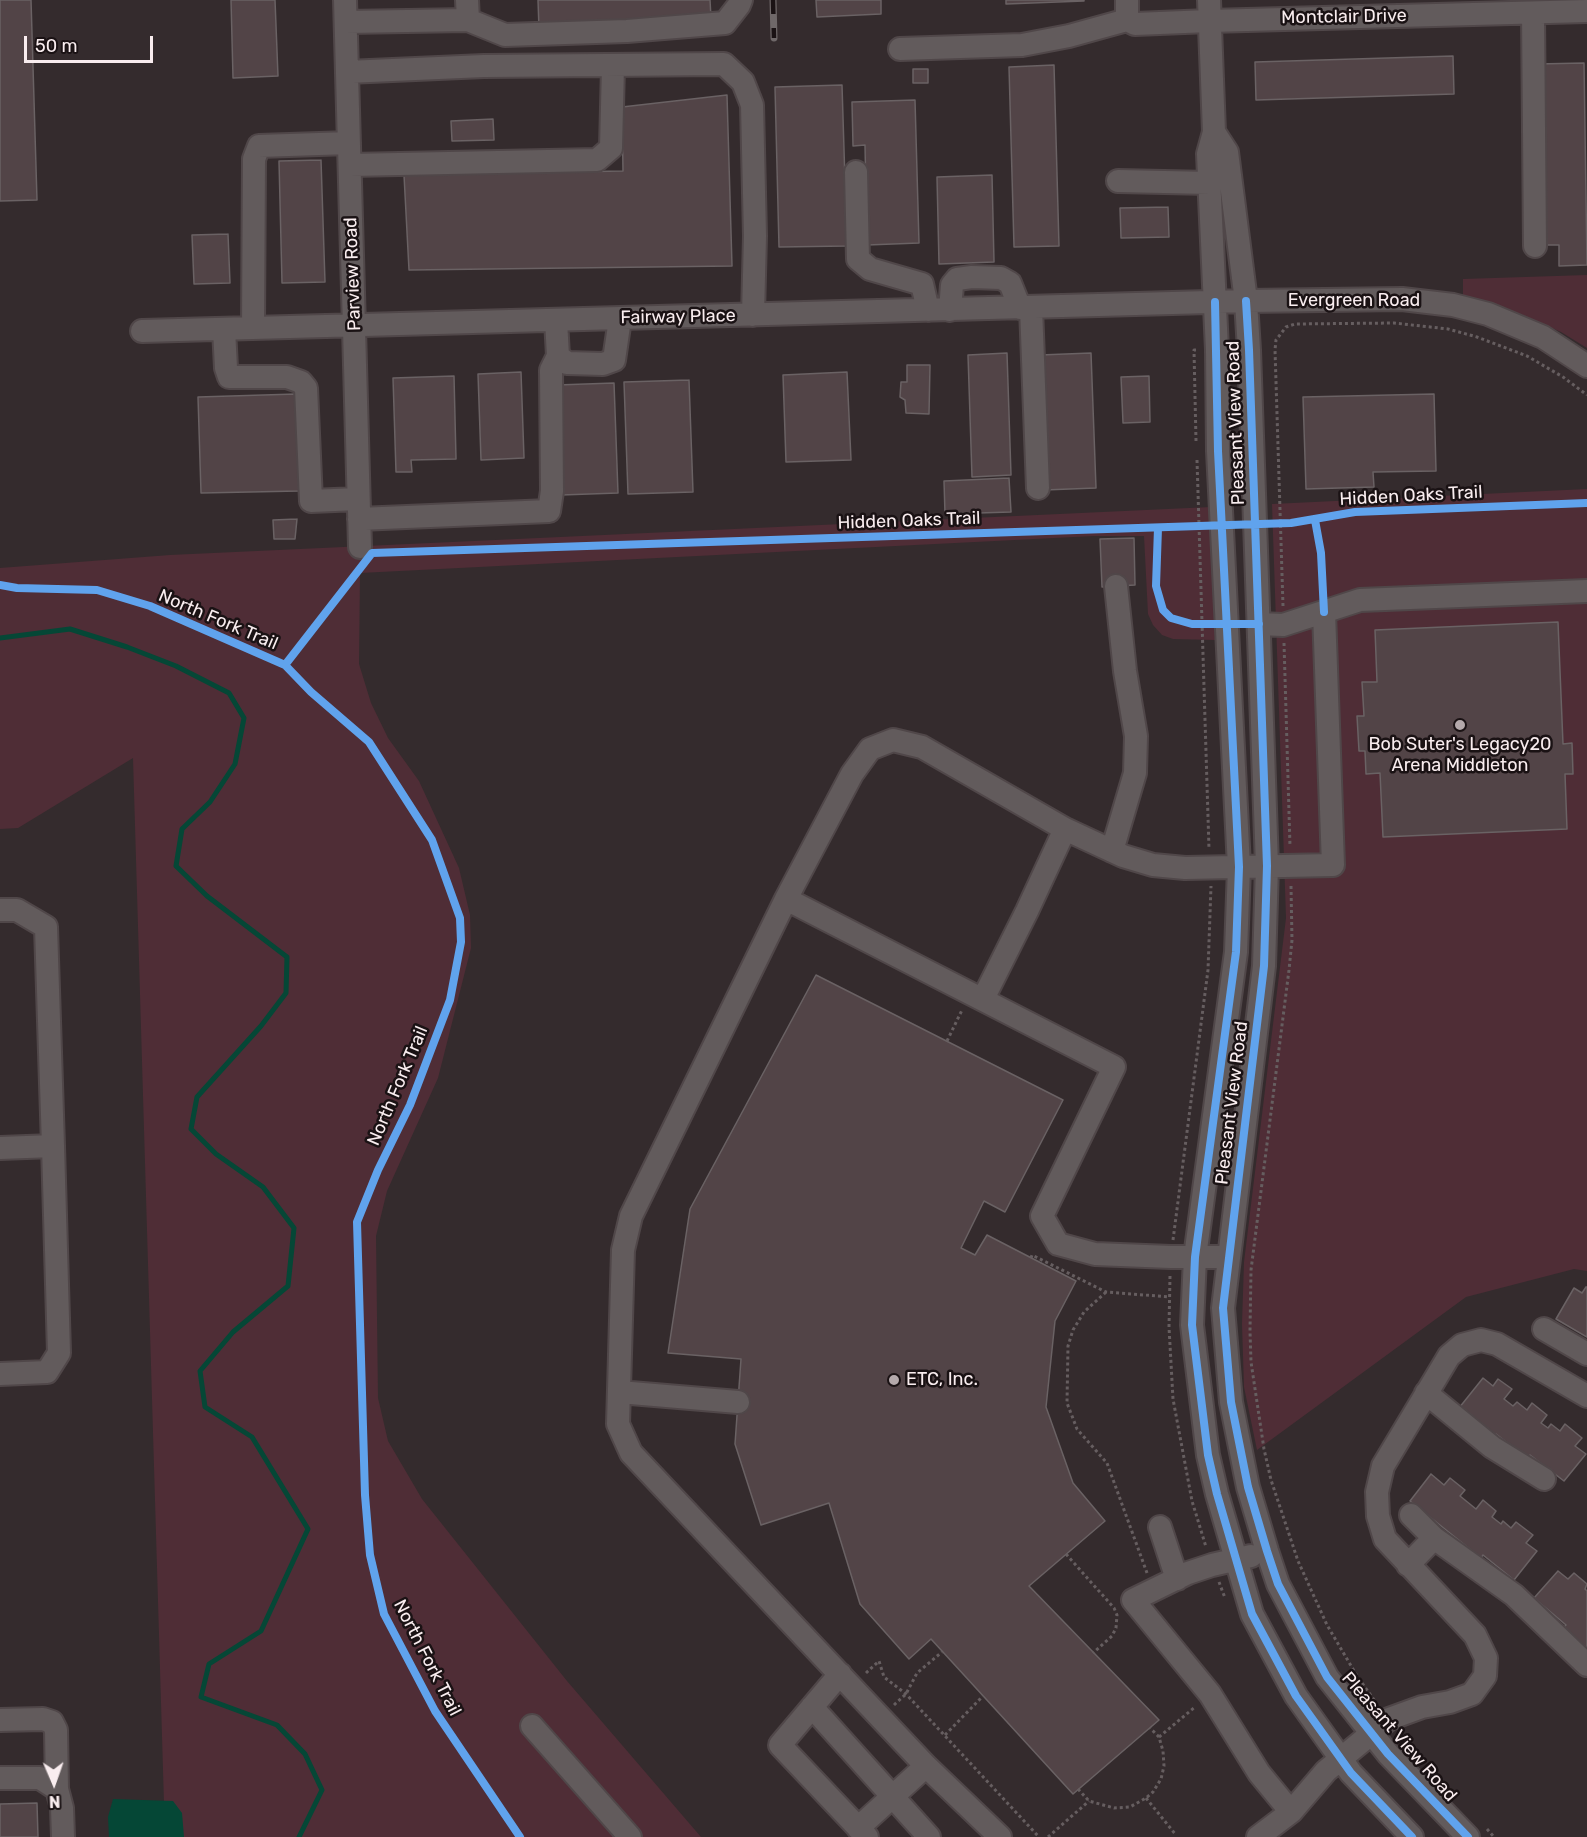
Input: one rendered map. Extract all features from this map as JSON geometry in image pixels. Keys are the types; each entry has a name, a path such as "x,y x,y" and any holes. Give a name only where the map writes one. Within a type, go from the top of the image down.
{"street":[{"path":"346,11 467,10 506,35 638,30 725,23 741,0"},
{"name":"Montclair Drive","path":"1127,10 1135,24 1209,10 1509,7 1533,13 1587,11"},
{"path":"900,49 1022,45 1069,36 1127,10"},
{"name":"Pleasant View Road","path":"1209,10 1214,132 1208,154 1215,302 1218,451 1239,867 1236,952 1195,1257 1192,1325 1208,1455 1252,1614 1296,1696 1351,1773 1412,1837"},
{"name":"Parview Road","path":"346,11 360,547"},
{"path":"1533,13 1535,246"},
{"path":"347,72 484,66 724,64 743,82 752,105 756,236 753,315"},
{"path":"253,328 254,159 258,146 350,154 597,160 611,148 613,66"},
{"name":"Pleasant View Road","path":"1214,132 1227,152 1246,301 1267,866 1264,966 1223,1308 1231,1402 1248,1487 1278,1584 1327,1677 1381,1726 1388,1754 1478,1833"},
{"path":"856,172 858,259 870,269 922,284 939,310 957,279 1001,278 1010,283 1025,308 1038,488"},
{"path":"1118,182 1210,183"},
{"name":"Evergreen Road","path":"1215,302 1402,299 1453,305 1488,314 1543,337 1587,366"},
{"name":"Fairway Place","path":"142,331 1215,302"},
{"path":"558,356 567,363 603,364 614,360 620,319"},
{"path":"224,328 226,368 229,377 287,377 301,382 306,388 311,501 359,509 549,511 552,491 551,370 558,356 556,320"},
{"path":"1112,851 1135,773 1136,736 1125,671 1116,586"},
{"path":"1259,624 1283,625 1360,600 1587,591"},
{"path":"1000,1837 926,1766 631,1453 618,1424 623,1250 631,1216 786,899 852,774 870,749 893,740 922,747 1065,829 1112,851 1153,865 1185,868 1333,865 1324,612"},
{"path":"977,996 1027,911 1065,829"},
{"path":"786,899 1114,1067 1042,1216 1058,1244 1095,1254 1229,1257"},
{"path":"0,910 17,910 45,927 59,1353 47,1372 0,1374"},
{"path":"0,1148 53,1146"},
{"path":"1544,1329 1587,1354"},
{"path":"1258,1837 1292,1812 1326,1771 1381,1726 1422,1707 1450,1702 1472,1694 1485,1676 1486,1658 1475,1635 1385,1539 1378,1516 1377,1492 1383,1466 1449,1356 1462,1345 1482,1340 1497,1344 1587,1396"},
{"path":"619,1392 738,1402"},
{"path":"1426,1393 1492,1447 1544,1479"},
{"path":"1411,1515 1434,1538 1514,1595 1587,1665"},
{"path":"1160,1527 1177,1579"},
{"path":"1408,1565 1434,1538"},
{"path":"1267,1551 1212,1565 1133,1599 1210,1695 1259,1773 1292,1812"},
{"path":"845,1680 812,1707 780,1745 863,1832 892,1796 926,1766"},
{"path":"812,1707 929,1837"},
{"path":"0,1720 43,1719 52,1722 56,1730 57,1789 62,1808 63,1837"},
{"path":"532,1726 630,1837"},
{"path":"0,1778 40,1778 57,1789"}],"path":[{"path":"1423,1760 1381,1726 1357,1676 1327,1625 1298,1561 1277,1500 1264,1449 1251,1362 1251,1270 1292,940 1276,340 1286,327 1295,324 1394,323 1448,329 1527,356 1563,377 1587,395"},
{"path":"1268,524 1292,523"},
{"path":"1188,527 1211,526"},
{"path":"1191,624 1227,625"},
{"path":"947,1041 977,996"},
{"path":"1031,1258 1032,1255 1106,1292 1170,1297"},
{"path":"1106,1292 1084,1312 1073,1330 1068,1346 1066,1403 1077,1429 1107,1463 1148,1575"},
{"path":"1066,1554 1114,1608 1117,1615 1116,1628 1112,1636 1093,1653"},
{"path":"881,1718 906,1694 917,1673 942,1652"},
{"path":"845,1680 879,1661 884,1677 906,1694 1039,1837"},
{"path":"1160,1737 1210,1695"},
{"path":"945,1736 983,1696"},
{"path":"1078,1789 1089,1801 1114,1808 1130,1806 1146,1798 1161,1779 1164,1758 1160,1737 1150,1728"},
{"path":"1146,1798 1176,1835"},
{"path":"1048,1837 1089,1801"},
{"path":"1478,1833 1494,1837"}],"shaded area":[{"path":"1587,275 1587,348 1561,332 1520,314 1463,296 1463,279"},
{"path":"1587,489 1587,1271 1574,1269 1466,1297 1257,1450 1244,1387 1242,1324 1244,1262 1286,918 1272,504"},
{"path":"1211,507 1215,640 1173,639 1162,635 1153,625 1148,614 1144,536 1094,536 360,573 359,664 371,703 388,738 419,781 459,868 470,915 471,948 438,1078 387,1191 376,1236 378,1398 388,1441 422,1499 567,1681 701,1837 165,1837 133,758 18,828 0,829 0,568 170,555"},
{"path":"113,1799 173,1801 182,1813 184,1837 109,1837 108,1817"}],"building":[{"path":"0,0 31,0 37,200 0,201"},
{"path":"231,0 275,0 278,76 233,78"},
{"path":"538,0 710,0 711,18 539,29"},
{"path":"816,0 881,0 881,14 817,17"},
{"path":"1006,0 1084,0 1084,1 1006,4"},
{"path":"1453,56 1454,94 1256,100 1255,62"},
{"path":"1584,63 1587,265 1559,266 1559,245 1541,245 1537,64"},
{"path":"1054,65 1059,246 1014,247 1009,67"},
{"path":"913,69 928,69 928,83 913,83"},
{"path":"842,85 847,246 779,247 775,87"},
{"path":"727,95 732,266 409,270 404,175 623,171 622,107"},
{"path":"915,100 919,243 867,245 865,145 853,146 852,102"},
{"path":"493,119 494,140 452,141 451,121"},
{"path":"321,160 325,282 282,283 279,161"},
{"path":"992,175 994,262 939,264 937,177"},
{"path":"1168,207 1169,237 1121,238 1120,208"},
{"path":"228,234 230,283 194,284 192,235"},
{"path":"1007,353 1011,475 972,477 968,355"},
{"path":"1091,353 1096,488 1044,490 1040,355"},
{"path":"907,365 930,365 929,414 906,413 905,400 900,397 901,382 907,382"},
{"path":"521,372 524,458 481,460 478,374"},
{"path":"847,372 851,460 786,462 783,375"},
{"path":"454,376 456,459 411,460 412,472 396,472 393,378"},
{"path":"1149,376 1150,422 1123,423 1121,377"},
{"path":"689,380 693,492 628,494 624,382"},
{"path":"614,383 618,493 561,495 557,385"},
{"path":"296,394 299,491 201,493 198,397"},
{"path":"1434,394 1436,471 1373,472 1374,487 1306,489 1303,397"},
{"path":"1009,478 1011,512 945,514 944,481"},
{"path":"297,519 295,539 274,539 273,520"},
{"path":"1134,538 1135,585 1102,587 1100,539"},
{"name":"Bob Suter's Legacy20 Arena Middleton","path":"1558,622 1563,744 1572,743 1573,774 1565,774 1567,829 1383,837 1380,773 1366,774 1365,751 1359,751 1357,716 1364,716 1362,682 1377,682 1375,630"},
{"name":"ETC, Inc.","path":"816,975 1063,1100 1005,1212 984,1201 961,1248 975,1255 987,1235 1076,1281 1055,1321 1046,1407 1073,1483 1105,1521 1029,1586 1159,1720 1073,1794 931,1639 909,1659 860,1604 829,1503 761,1525 735,1444 741,1359 668,1353 690,1209"},
{"path":"1586,1287 1587,1337 1556,1319 1574,1288 1582,1293"},
{"path":"1483,1378 1493,1386 1498,1379 1512,1389 1504,1399 1513,1406 1517,1402 1527,1410 1532,1403 1547,1415 1541,1423 1548,1428 1551,1424 1560,1431 1565,1424 1582,1438 1575,1446 1586,1454 1564,1481 1530,1455 1527,1458 1496,1434 1494,1436 1459,1408"},
{"path":"1431,1474 1444,1485 1450,1478 1465,1490 1460,1496 1476,1509 1483,1500 1496,1511 1492,1517 1501,1524 1503,1521 1511,1528 1516,1522 1533,1535 1526,1543 1537,1551 1514,1580 1483,1555 1481,1558 1410,1501"},
{"path":"1558,1571 1568,1579 1574,1573 1587,1584 1585,1589 1587,1591 1587,1649 1563,1628 1566,1625 1534,1598"},
{"path":"37,1803 38,1837 0,1837 0,1804"}],"waterway":[{"path":"0,638 70,629 127,647 176,666 229,693 244,718 235,764 210,802 182,829 176,866 207,896 287,957 286,993 261,1026 197,1097 191,1129 216,1154 263,1187 294,1228 288,1286 233,1332 200,1371 205,1407 252,1437 308,1529 261,1631 209,1664 201,1697 277,1725 305,1754 322,1790 299,1837"}],"railway":[{"path":"773,0 774,38"}],"cycle path":[{"path":"1246,301 1267,866 1264,966 1223,1308 1231,1402 1248,1487 1278,1584 1327,1677 1388,1754 1468,1837"},
{"path":"1215,302 1218,451 1239,867 1236,952 1195,1257 1192,1325 1208,1455 1252,1614 1296,1696 1351,1773 1412,1837"},
{"name":"Hidden Oaks Trail","path":"285,665 372,553 1291,523 1355,512 1587,503"},
{"path":"1315,520 1321,553 1324,612"},
{"path":"1158,528 1156,586 1163,610 1171,618 1192,624 1259,624"},
{"name":"North Fork Trail","path":"0,585 17,588 97,590 150,606 285,665 311,692 369,742 432,840 460,918 461,942 450,1000 410,1105 378,1170 357,1222 365,1495 370,1555 384,1614 435,1711 520,1837"}],"place":[{"name":"Bob Suter's Legacy20 Arena Middleton","path":"1460,725"},
{"name":"ETC, Inc.","path":"894,1380"}]}
